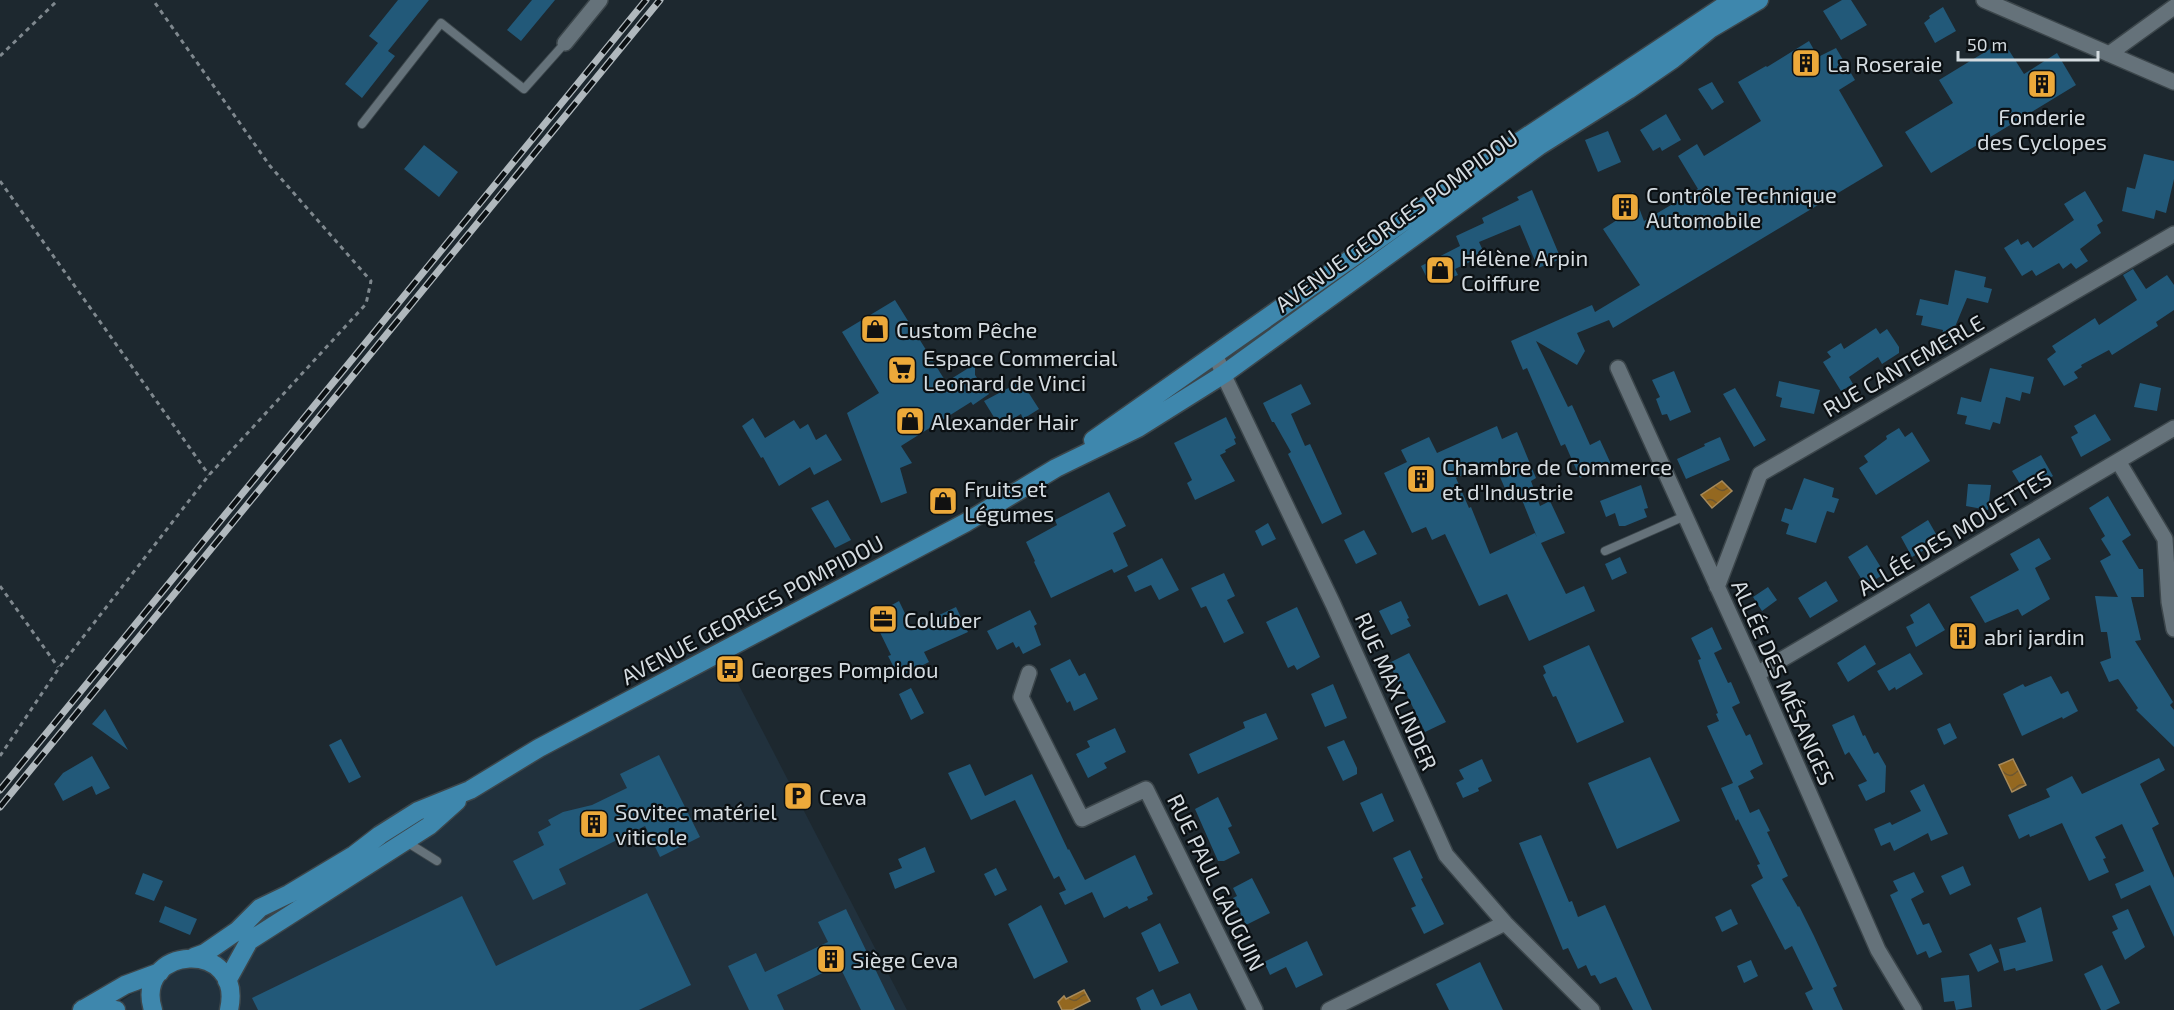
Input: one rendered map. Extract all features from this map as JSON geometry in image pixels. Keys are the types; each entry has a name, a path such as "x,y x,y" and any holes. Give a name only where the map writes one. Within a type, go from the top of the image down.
{"main road":[{"name":"AVENUE GEORGES POMPIDOU","path":"160,972 169,963 205,953 237,931 260,908 289,894 376,842 418,811 470,790 539,748 966,523 1056,468 1490,161 1733,0"},
{"name":"AVENUE GEORGES POMPIDOU","path":"1056,468 1138,428 1224,374 1539,146 1628,90 1673,59 1710,29 1759,0"},
{"name":"AVENUE GEORGES POMPIDOU","path":"227,981 249,941 399,841 429,826 470,790"},
{"path":"194,957 202,958 217,966 227,981 231,1000 229,1010"},
{"path":"82,1009 125,985 160,972"},
{"path":"153,1010 151,995 153,982 160,972"},
{"path":"82,1009 116,1010"}],"street":[{"path":"565,43 600,0"},
{"path":"1984,0 2174,82"},
{"path":"2109,54 2174,7"},
{"name":"RUE CANTEMERLE","path":"1717,587 1760,474 2174,234"},
{"name":"RUE MAX LINDER","path":"1215,354 1334,604 1446,855 1505,923 1592,1010"},
{"name":"ALLÉE DES MÉSANGES","path":"1618,369 1758,674 1878,950 1914,1010"},
{"name":"ALLÉE DES MOUETTES","path":"1758,674 2174,428"},
{"path":"2118,461 2165,539 2169,602 2174,629"},
{"name":"RUE PAUL GAUGUIN","path":"1029,673 1021,697 1082,819 1146,789 1255,1010"},
{"path":"1329,1010 1505,923"}],"lane":[{"path":"362,124 441,22 524,89 565,43"},
{"path":"1605,551 1686,516"},
{"path":"399,841 436,861"}],"path":[{"path":"0,56 58,0"},
{"path":"0,756 59,668 209,475 366,304 371,281 270,166 153,0"},
{"path":"0,181 209,475"},
{"path":"0,586 59,668"}],"shaded area":[{"path":"716,641 907,1010 108,1010 164,973 685,655"}],"water":[{"path":"1722,481 1732,491 1712,508 1701,495"},
{"path":"2013,759 2026,785 2012,792 1999,765"},
{"path":"1084,990 1090,1001 1072,1010 1062,1010 1058,1002 1064,996 1066,999"}],"building":[{"path":"398,0 429,0 388,51 395,56 362,98 345,84 378,43 369,36"},
{"path":"532,0 555,0 521,41 507,30"},
{"path":"1842,0 1851,0 1867,25 1841,40 1823,11"},
{"path":"1943,7 1956,31 1935,43 1924,23 1930,18 1929,16"},
{"path":"1809,41 1818,57 1836,48 1855,80 1839,90 1883,166 1613,328 1609,320 1577,333 1585,351 1577,365 1536,341 1568,407 1572,405 1590,445 1600,440 1611,464 1580,478 1565,444 1561,446 1527,368 1523,370 1511,341 1592,305 1595,312 1640,285 1603,229 1617,220 1611,206 1633,192 1644,221 1698,189 1678,156 1697,144 1704,156 1761,121 1738,82"},
{"path":"2003,41 2024,74 2057,53 2076,85 1931,173 1905,132 1953,103 1939,80"},
{"path":"1712,82 1724,102 1712,110 1698,89"},
{"path":"1666,114 1681,140 1662,151 1660,147 1653,151 1640,130"},
{"path":"1608,131 1621,162 1598,172 1585,140"},
{"path":"424,145 458,172 439,197 404,169"},
{"path":"2144,154 2174,161 2174,179 2166,213 2156,210 2154,219 2122,211 2127,187 2135,189"},
{"path":"1532,190 1561,259 1538,268 1520,225 1479,242 1485,255 1455,269 1458,275 1436,284 1427,278 1421,266 1460,246 1456,236 1484,223 1482,218 1519,200 1517,197"},
{"path":"2085,191 2103,221 2097,225 2101,233 2080,249 2088,261 2076,269 2071,263 2063,269 2059,263 2036,276 2032,270 2022,276 2004,248 2018,239 2021,245 2028,241 2033,248 2074,220 2064,204"},
{"path":"2133,269 2146,289 2167,275 2174,285 2174,310 2156,322 2158,326 2112,355 2109,350 2081,365 2082,367 2074,372 2078,378 2064,386 2047,359 2056,352 2052,346 2095,318 2099,325 2137,300 2123,275"},
{"path":"1955,270 1986,277 1984,287 1992,289 1988,303 1967,298 1947,346 1940,344 1943,330 1921,325 1923,316 1916,315 1920,299 1948,305"},
{"name":"Espace Commercial Leonard de Vinci","path":"895,300 946,382 975,364 975,375 989,394 973,405 971,402 901,446 912,463 900,468 907,493 881,503 847,413 879,393 842,332"},
{"path":"1876,328 1880,334 1887,329 1899,347 1899,353 1882,364 1878,357 1849,377 1853,384 1841,391 1823,362 1831,357 1827,352 1841,343 1844,349"},
{"path":"1990,368 2034,377 2030,394 2022,392 2020,401 2006,397 2000,424 1993,422 1990,430 1965,424 1967,416 1957,414 1961,397 1981,402"},
{"path":"1674,371 1691,412 1670,421 1667,414 1662,415 1656,399 1660,397 1652,380"},
{"path":"1779,381 1820,390 1814,414 1780,407 1782,398 1776,396"},
{"path":"2140,383 2161,388 2157,411 2134,407"},
{"path":"1016,384 1017,386 1023,384 1039,409 1023,419 1021,414 1000,427 984,401"},
{"path":"1301,384 1311,404 1291,414 1305,446 1310,444 1342,514 1322,524 1288,454 1291,452 1263,403"},
{"path":"1735,388 1766,440 1754,447 1723,394"},
{"path":"2095,414 2111,440 2081,457 2071,437 2078,433 2074,426"},
{"path":"1226,417 1236,438 1234,439 1236,444 1220,455 1235,481 1195,500 1187,483 1192,480 1174,443"},
{"path":"753,418 765,438 794,420 800,429 808,424 816,440 826,434 842,460 814,475 810,467 779,486 742,426"},
{"path":"1497,426 1502,439 1517,432 1536,478 1531,481 1540,506 1550,501 1565,533 1541,543 1566,594 1584,586 1595,611 1529,641 1507,594 1479,606 1445,534 1432,540 1426,527 1412,533 1384,473 1407,462 1401,450 1429,437 1437,453","holes":["1493,461 1510,500 1520,495 1537,537 1535,533 1490,554 1471,507 1469,508 1456,478"]},
{"path":"1899,428 1905,437 1912,432 1930,461 1876,495 1859,468 1868,462 1864,456 1887,439 1886,436"},
{"path":"1720,437 1730,460 1686,479 1677,459"},
{"path":"2041,455 2053,476 2033,488 2028,480 2020,484 2012,471"},
{"path":"1804,478 1834,488 1832,497 1839,499 1834,513 1827,511 1816,543 1786,534 1789,524 1781,521 1785,508 1792,510"},
{"path":"1968,484 1991,485 1988,510 1966,506"},
{"path":"1641,485 1648,508 1644,509 1647,517 1625,526 1619,526 1615,513 1606,517 1600,501"},
{"name":"Fruits et Légumes","path":"947,488 956,504 940,513 930,498"},
{"path":"1109,492 1126,526 1113,533 1128,566 1114,573 1112,569 1051,598 1026,542 1057,525 1055,520"},
{"path":"2108,496 2131,535 2122,541 2139,569 2143,569 2144,597 2131,597 2141,640 2135,641 2173,702 2170,705 2174,710 2174,747 2136,710 2138,708 2118,679 2109,682 2100,662 2111,658 2107,632 2101,632 2095,596 2118,597 2100,561 2111,555 2101,539 2105,536 2089,508"},
{"path":"828,500 851,540 835,548 811,508"},
{"path":"1928,520 1940,541 1912,557 1901,537"},
{"path":"1268,523 1276,539 1262,546 1255,531"},
{"path":"1364,530 1377,554 1356,564 1344,540"},
{"path":"2039,538 2051,559 2035,568 2050,599 2022,616 2018,609 1985,623 1970,597 2019,570 2010,554"},
{"path":"1867,545 1885,574 1865,585 1848,557"},
{"path":"1620,557 1627,573 1612,580 1605,564"},
{"path":"1162,558 1179,590 1159,600 1151,585 1135,592 1127,576"},
{"path":"1224,573 1235,596 1227,600 1244,633 1224,643 1206,606 1201,608 1191,588"},
{"path":"1826,581 1838,601 1810,618 1798,598"},
{"path":"1768,587 1777,600 1762,611 1753,597"},
{"path":"899,601 912,628 956,607 968,632 924,652 929,662 899,677 872,616"},
{"path":"1401,601 1411,626 1391,635 1379,611"},
{"path":"1929,603 1945,630 1916,647 1906,627 1914,623 1910,615"},
{"path":"1297,607 1320,657 1297,670 1294,665 1288,668 1266,622"},
{"path":"1030,610 1037,624 1034,626 1041,645 1023,654 1019,646 1016,648 1013,642 997,650 987,631"},
{"path":"1712,627 1722,649 1714,653 1740,703 1732,707 1746,736 1750,734 1763,764 1750,771 1754,778 1738,786 1750,813 1759,809 1770,831 1767,832 1788,876 1782,879 1814,936 1837,986 1833,988 1843,1010 1813,1010 1805,993 1813,989 1792,946 1785,950 1751,885 1763,878 1757,865 1760,864 1721,788 1733,783 1707,726 1719,721 1716,714 1718,713 1698,660 1701,659 1691,638"},
{"path":"1589,645 1624,722 1577,743 1556,696 1553,697 1543,675 1546,673 1543,666"},
{"path":"1865,645 1876,664 1848,682 1837,663"},
{"path":"1409,653 1446,722 1425,732 1389,663"},
{"path":"1910,653 1923,674 1896,690 1895,687 1889,691 1877,671"},
{"path":"1070,659 1079,676 1085,673 1098,699 1074,711 1070,701 1067,703 1050,669"},
{"path":"2051,676 2061,694 2068,691 2078,711 2022,736 2003,694 2023,684 2025,687"},
{"path":"1333,684 1347,718 1325,727 1311,694"},
{"path":"911,688 924,713 911,720 899,694"},
{"path":"105,709 128,750 92,724"},
{"path":"1266,713 1278,739 1198,774 1189,754 1245,728 1243,722"},
{"path":"1854,715 1874,754 1878,752 1886,766 1885,792 1866,801 1858,785 1867,781 1849,752 1845,755 1832,725"},
{"path":"1950,723 1957,738 1944,745 1937,729"},
{"path":"1115,728 1126,752 1104,763 1107,768 1088,778 1076,754 1090,747 1087,741"},
{"path":"341,739 361,777 349,783 329,745"},
{"path":"1344,740 1357,768 1357,774 1343,781 1327,747"},
{"path":"659,755 700,837 660,857 645,826 559,869 566,884 533,900 513,861 544,845 538,832 551,825 548,820 563,812 592,805 627,788 620,774"},
{"path":"92,756 110,788 96,795 92,786 63,801 54,784 63,773"},
{"path":"1650,757 1680,821 1617,849 1588,783"},
{"path":"2159,758 2165,770 2140,784 2159,824 2152,828 2174,878 2174,937 2150,885 2121,899 2115,884 2144,871 2122,824 2095,837 2106,858 2103,859 2109,872 2089,881 2062,823 2030,837 2029,834 2019,839 2008,815 2050,797 2046,789 2072,776 2082,794"},
{"path":"1482,759 1492,781 1478,788 1479,791 1463,798 1456,783 1464,779 1459,770"},
{"path":"970,764 985,796 1032,774 1085,880 1135,855 1153,894 1147,897 1148,900 1129,909 1127,906 1104,918 1092,892 1065,905 1059,893 1066,890 1059,876 1054,879 1015,800 971,820 948,773"},
{"path":"1924,784 1948,834 1931,841 1928,833 1894,851 1890,842 1881,846 1874,829 1890,822 1892,825 1921,811 1910,791"},
{"path":"1382,793 1394,821 1373,832 1360,803"},
{"path":"1218,797 1232,826 1228,828 1240,853 1224,861 1218,861 1195,809"},
{"path":"1541,835 1569,902 1572,901 1578,917 1605,905 1652,1010 1633,1010 1616,977 1600,984 1595,975 1591,976 1586,965 1578,969 1568,948 1563,950 1519,843"},
{"path":"925,847 935,872 895,889 889,873 902,868 898,859"},
{"path":"1410,850 1423,878 1421,879 1444,924 1424,934 1411,908 1416,906 1393,858"},
{"path":"1963,866 1971,885 1950,895 1941,876"},
{"path":"996,868 1007,890 995,896 984,874"},
{"path":"1914,872 1924,892 1911,899 1923,925 1929,923 1942,952 1929,958 1926,951 1917,955 1890,895 1898,891 1893,881"},
{"path":"143,873 163,881 154,901 135,894"},
{"path":"1252,878 1270,913 1246,925 1233,898 1237,896 1233,888"},
{"path":"647,893 691,985 639,1010 258,1010 252,998 462,896 496,966"},
{"path":"1041,905 1068,962 1034,979 1008,924"},
{"path":"165,906 197,919 190,935 159,922"},
{"path":"2041,907 2053,961 2016,971 2015,968 2004,971 1999,949 2026,942 2017,918"},
{"name":"Siège Ceva","path":"846,909 895,1010 861,1010 839,965 777,995 784,1010 749,1010 728,966 756,953 765,972 828,942 818,922"},
{"path":"1731,909 1738,924 1722,932 1715,917"},
{"path":"2128,909 2145,947 2125,960 2112,932 2118,929 2112,916"},
{"path":"1160,923 1179,963 1159,972 1141,933"},
{"path":"1307,941 1323,975 1296,988 1286,967 1270,975 1264,962"},
{"path":"1991,944 1999,962 1978,972 1969,954"},
{"path":"1751,960 1758,976 1744,983 1737,966"},
{"path":"1480,962 1503,1010 1449,1010 1436,984"},
{"path":"2102,965 2120,1003 2106,1010 2101,1010 2084,974"},
{"path":"1969,975 1972,1007 1956,1010 1954,1001 1944,1002 1941,978"},
{"path":"1153,989 1161,1006 1190,993 1198,1010 1141,1010 1136,998"}],"railway":[{"path":"0,790 646,0"},
{"path":"0,807 660,0"}],"place":[{"name":"La Roseraie","path":"1806,63"},
{"name":"Fonderie des Cyclopes","path":"2042,84"},
{"name":"Contrôle Technique Automobile","path":"1625,207"},
{"name":"Hélène Arpin Coiffure","path":"1440,270"},
{"name":"Custom Pêche","path":"875,329"},
{"name":"Espace Commercial Leonard de Vinci","path":"902,370"},
{"name":"Alexander Hair","path":"910,421"},
{"name":"Chambre de Commerce et d'Industrie","path":"1421,479"},
{"name":"Fruits et Légumes","path":"943,501"},
{"name":"Coluber","path":"883,619"},
{"name":"abri jardin","path":"1963,636"},
{"name":"Georges Pompidou","path":"730,669"},
{"name":"Ceva","path":"798,796"},
{"name":"Sovitec matériel viticole","path":"594,824"},
{"name":"Siège Ceva","path":"831,959"}]}
